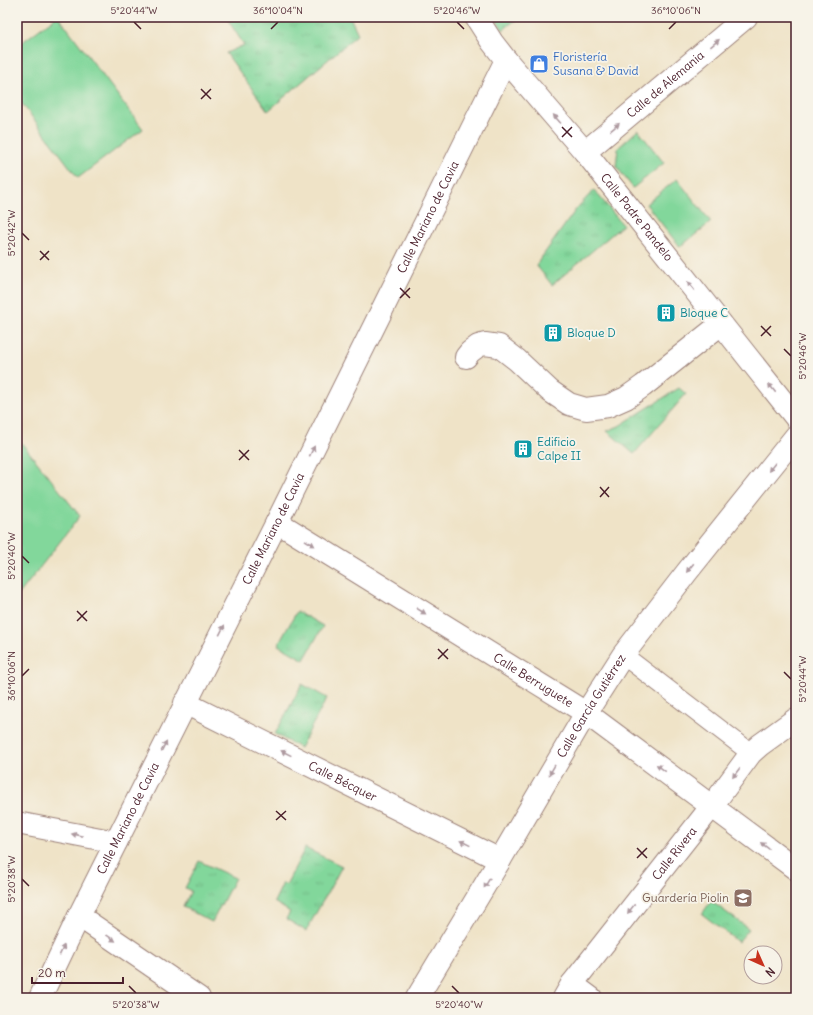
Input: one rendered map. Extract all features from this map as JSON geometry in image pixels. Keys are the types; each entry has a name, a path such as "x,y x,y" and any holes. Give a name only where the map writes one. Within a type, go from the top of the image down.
{"street":[{"name":"Calle Padre Pandelo","path":"476,17 506,60 585,152 796,418"},
{"name":"Calle de Alemania","path":"585,152 746,17"},
{"name":"Calle Mariano de Cavia","path":"40,998 79,916 277,522 506,60"},
{"path":"466,357 478,346 485,344 499,346 517,360 550,391 569,404 586,409 608,406 626,398 721,324"},
{"name":"Calle García Gutiérrez","path":"418,998 586,713 623,655 796,436"},
{"name":"Calle Berruguete","path":"277,522 586,713 796,869"},
{"path":"623,655 751,753"},
{"name":"Calle Bécquer","path":"185,703 500,860"},
{"name":"Calle Rivera","path":"568,991 712,806 751,753 796,720"},
{"path":"17,823 116,842"},
{"path":"79,916 199,998"},
{"path":"568,991 591,998"}],"green space":[{"path":"56,17 59,17 143,129 78,178 17,97 17,46"},
{"path":"226,17 350,17 358,34 268,111 226,53 244,45"},
{"path":"494,17 519,17 503,30"},
{"path":"638,130 664,163 633,188 616,166 618,148"},
{"path":"677,179 711,222 680,247 646,204"},
{"path":"594,190 623,225 552,285 536,265 577,208"},
{"path":"679,388 686,394 634,454 607,431 619,426"},
{"path":"17,437 80,516 17,597"},
{"path":"297,611 323,626 304,660 278,645"},
{"path":"302,684 327,698 300,748 275,734"},
{"path":"305,848 342,866 306,931 286,919 290,912 274,902 283,883 286,885"},
{"path":"199,861 235,878 212,922 183,907 191,891 185,888"},
{"path":"711,901 749,929 738,942 702,914"}],"place":[{"name":"Floristería Susana & David","path":"539,64"},
{"name":"Bloque C","path":"666,313"},
{"name":"Bloque D","path":"553,333"},
{"name":"Edificio Calpe II","path":"523,449"},
{"name":"Guardería Piolin","path":"743,898"}]}
